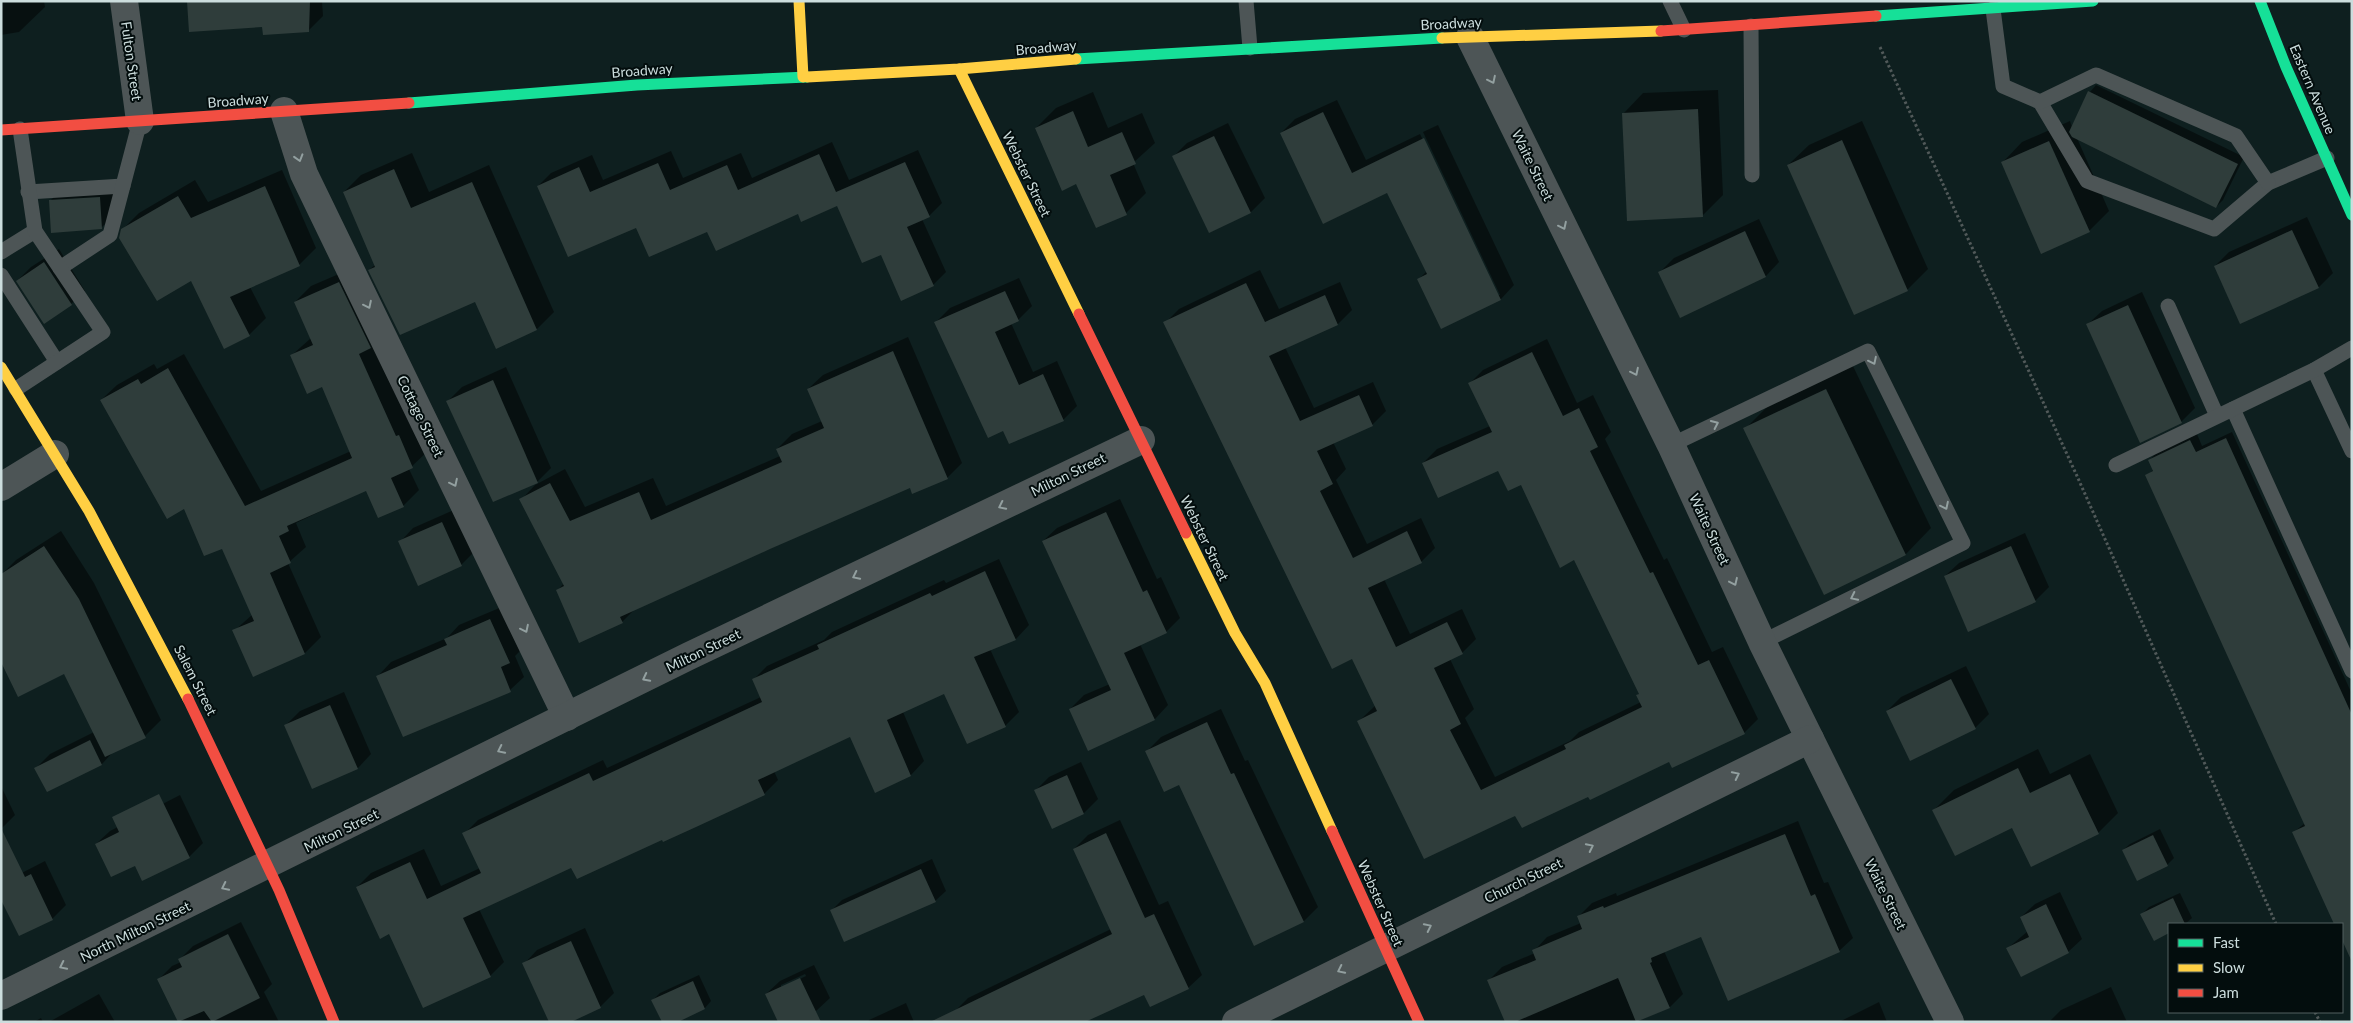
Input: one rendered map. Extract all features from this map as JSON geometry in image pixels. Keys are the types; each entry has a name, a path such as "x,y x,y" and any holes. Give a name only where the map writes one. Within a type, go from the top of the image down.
{"main road":[{"path":"798,1 803,77"},
{"name":"Broadway","path":"1,130 284,112 637,85 959,69 1130,55 1250,48 1470,37 1684,30 1867,18 1937,7 1993,9 2093,1"},
{"name":"Eastern Avenue","path":"2260,1 2352,215"},
{"name":"Webster Street","path":"959,69 1235,633 1265,683 1419,1022"},
{"name":"Salem Street","path":"1,367 55,454 126,576 269,865 334,1022"}],"street":[{"name":"Fulton Street","path":"124,1 140,121"},
{"name":"Waite Street","path":"1470,37 1671,445 1762,642 1950,1022"},
{"name":"Cottage Street","path":"284,112 304,174 567,717"},
{"name":"Milton Street","path":"269,865 689,656 1141,440"},
{"path":"1,487 55,454"},
{"name":"Church Street","path":"1236,1022 1810,739"},
{"name":"North Milton Street","path":"1,996 269,865"}],"lane":[{"path":"1246,1 1250,48"},
{"path":"1670,1 1684,30"},
{"path":"1993,9 2003,86 2040,102 2087,181 2214,229 2268,183 2327,158"},
{"path":"1751,26 1752,175"},
{"path":"2040,102 2096,75 2236,136 2268,183"},
{"path":"60,268 110,235 140,121"},
{"path":"16,389 103,332 35,231 20,129"},
{"path":"28,192 123,186"},
{"path":"1,252 35,231"},
{"path":"1,275 57,362"},
{"path":"2168,306 2217,416"},
{"path":"2116,465 2314,370 2352,348"},
{"path":"1671,445 1868,351 1963,543 1762,642"},
{"path":"2314,370 2352,451"},
{"path":"2233,409 2352,670"}],"path":[{"path":"1867,18 2065,449 2276,923"}],"building":[{"path":"187,1 310,1 309,32 263,35 262,27 189,32"},
{"path":"2088,91 2238,164 2216,208 2072,137 2069,132"},
{"path":"1698,109 1703,217 1627,221 1622,113"},
{"path":"1073,111 1088,147 1122,132 1136,164 1110,175 1127,215 1096,228 1076,184 1062,191 1035,128"},
{"path":"1323,112 1352,173 1424,138 1501,300 1441,329 1417,279 1427,274 1387,193 1323,224 1280,133"},
{"path":"1214,136 1251,213 1209,233 1172,156"},
{"path":"1842,140 1908,291 1854,315 1787,165"},
{"path":"2049,141 2090,232 2041,254 2001,162"},
{"path":"819,154 836,192 905,162 930,217 907,227 934,286 901,301 881,255 862,263 837,206 801,222 798,214 716,251 707,232 649,257 636,228 568,257 537,186 579,167 590,192 658,163 670,190 727,165 738,190"},
{"path":"394,169 411,208 472,182 537,330 496,349 475,302 400,335 368,270 375,267 343,192"},
{"path":"265,186 300,266 230,297 250,336 224,349 191,281 157,301 119,238 121,229 178,196 191,218"},
{"path":"100,197 102,229 51,233 49,200"},
{"path":"2292,230 2319,288 2240,324 2214,266"},
{"path":"1745,231 1766,277 1680,318 1658,272"},
{"path":"44,262 72,305 44,324 16,281"},
{"path":"339,282 371,348 359,354 396,436 399,435 413,468 391,478 404,507 378,518 366,491 287,526 289,531 279,536 291,563 270,573 305,654 253,677 232,630 254,621 222,549 204,556 184,509 167,519 100,400 138,379 141,384 168,368 245,506 352,458 322,387 307,394 290,355 313,345 294,302"},
{"path":"1246,283 1265,322 1325,295 1338,325 1269,356 1300,421 1359,395 1373,426 1317,451 1333,484 1320,491 1353,558 1407,531 1422,563 1368,588 1396,647 1447,622 1463,654 1434,668 1461,724 1450,730 1481,790 1566,749 1564,745 1642,707 1636,695 1639,694 1574,560 1560,568 1521,485 1508,491 1498,471 1438,498 1422,463 1492,432 1468,383 1532,352 1563,416 1579,408 1598,447 1590,451 1650,573 1653,572 1698,665 1709,660 1745,734 1672,768 1669,762 1590,800 1588,797 1522,828 1515,816 1424,859 1357,721 1377,711 1352,659 1332,669 1163,322"},
{"path":"1005,291 1019,321 995,332 1019,385 1043,374 1064,421 1009,444 1003,431 988,438 934,322"},
{"path":"2128,305 2182,423 2140,443 2086,324"},
{"path":"893,351 948,479 912,494 910,488 770,549 620,617 623,623 579,643 556,590 564,586 519,499 550,483 570,521 639,492 651,520 782,462 776,449 824,428 807,389"},
{"path":"493,380 538,483 493,502 446,401"},
{"path":"1826,389 1906,555 1824,595 1743,428"},
{"path":"2226,438 2352,715 2352,962 2343,942 2343,923 2334,923 2292,832 2305,826 2145,475 2153,471 2148,460 2190,440 2196,452"},
{"path":"1106,512 1143,592 1147,590 1167,633 1124,653 1155,720 1088,751 1069,709 1111,690 1042,541"},
{"path":"442,522 462,566 418,586 398,541"},
{"path":"44,546 79,599 146,738 105,757 64,674 18,697 1,662 1,574"},
{"path":"2011,546 2036,602 1968,632 1944,576"},
{"path":"985,571 1016,640 974,657 1006,727 967,744 944,694 887,720 911,776 875,793 850,737 758,780 765,795 577,879 571,868 463,918 491,977 423,1008 389,934 380,939 356,887 410,862 427,899 481,873 462,833 589,773 593,781 762,702 752,679 819,649 817,645 930,593 932,596"},
{"path":"490,619 510,663 501,667 511,692 403,737 376,676 447,645 444,639"},
{"path":"1951,679 1976,729 1910,761 1886,711"},
{"path":"330,705 358,769 312,789 284,725"},
{"path":"1207,722 1231,774 1234,773 1304,922 1254,946 1179,785 1164,792 1145,751"},
{"path":"90,740 102,765 47,792 34,768"},
{"path":"2018,768 2030,793 2070,774 2099,834 2031,867 2012,828 1955,856 1932,810"},
{"path":"1067,775 1084,814 1052,829 1034,790"},
{"path":"159,794 190,858 142,881 135,866 111,877 95,844 119,832 112,817"},
{"path":"1,828 25,877 31,874 53,920 19,936 1,900"},
{"path":"1106,833 1145,918 1154,914 1189,989 1150,1007 1144,995 1085,1022 930,1022 1112,934 1073,849"},
{"path":"1785,834 1811,896 1815,894 1840,952 1728,1001 1701,937 1651,958 1652,962 1650,963 1670,1008 1636,1022 1618,978 1515,1022 1505,1022 1487,980 1536,960 1532,950 1582,929 1577,916 1603,906 1604,908"},
{"path":"2153,835 2168,866 2137,881 2122,850"},
{"path":"921,869 936,902 844,942 830,910"},
{"path":"2173,898 2185,923 2168,923 2168,934 2154,941 2140,914"},
{"path":"2046,904 2069,953 2021,977 2006,948 2029,937 2020,917"},
{"path":"228,934 260,998 212,1022 204,1011 178,1022 157,979 182,967 178,959"},
{"path":"571,941 601,1008 571,1022 549,1022 522,963"},
{"path":"800,978 821,1022 778,1022 765,994"},
{"path":"693,981 705,1009 678,1022 662,1022 651,1000"}],"traffic: fast":[{"path":"1876,16 2093,1"},
{"path":"2260,1 2286,67 2352,215"},
{"path":"1076,59 1442,38"},
{"path":"409,103 637,85 807,77"}],"traffic: slow":[{"path":"799,1 803,77"},
{"path":"1442,38 1661,31"},
{"path":"807,77 959,69 1076,59"},
{"path":"959,69 1079,314"},
{"path":"1,367 89,511 188,699"},
{"path":"1186,533 1235,633 1265,683 1332,831"}],"traffic: jam":[{"path":"1661,31 1876,16"},
{"path":"1,130 409,103"},
{"path":"1079,314 1186,533"},
{"path":"188,699 279,890 334,1022"},
{"path":"1332,831 1419,1022"}]}
